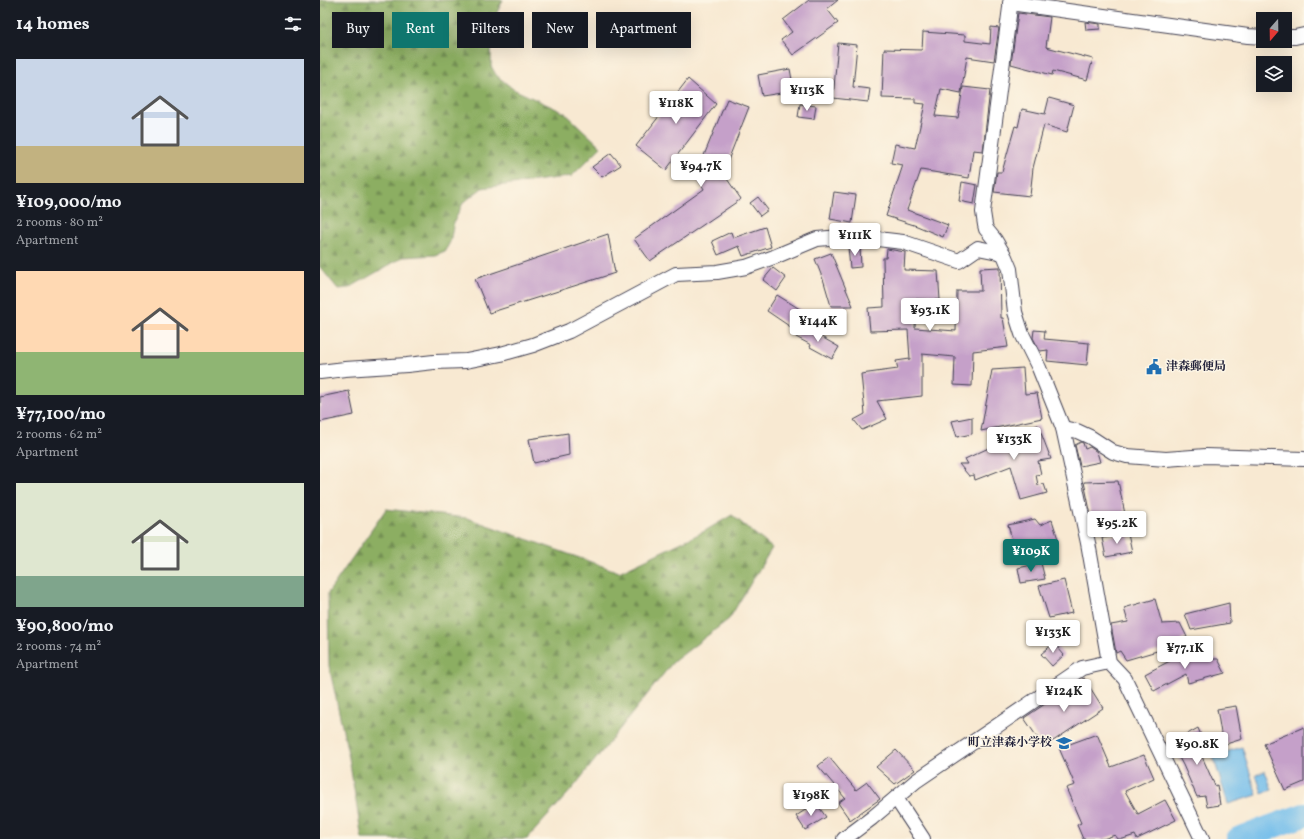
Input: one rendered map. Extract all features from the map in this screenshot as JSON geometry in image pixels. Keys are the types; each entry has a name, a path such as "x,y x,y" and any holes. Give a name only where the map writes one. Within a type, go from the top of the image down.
{"street":[{"path":"1200,834 1125,679 1109,662 1088,543 1063,428 1039,368 1022,334 1015,312 1010,269 1003,253 986,229 983,212 1010,1 1256,36"},
{"path":"1292,37 1304,35"},
{"path":"320,372 434,362 466,361 501,354 533,345 569,331 676,274 717,272 746,267 817,239 852,236 903,242 959,261 978,248 1003,253"},
{"path":"1063,428 1077,431 1090,437 1113,452 1127,456 1166,459 1206,456 1304,459"},
{"path":"844,839 916,781 1082,668 1109,662"},
{"path":"896,798 923,839"}],"green space":[{"path":"320,0 503,0 497,12 457,12 457,48 491,48 491,66 496,75 513,89 565,113 601,147 572,176 482,188 463,203 454,222 450,242 445,251 435,255 403,257 349,288 338,289 320,267"},
{"path":"386,509 467,518 619,572 703,532 732,515 772,548 729,619 673,662 572,789 527,839 362,839 349,758 329,666 328,593"}],"water":[{"path":"1242,747 1257,795 1228,804 1213,756"},
{"path":"1265,771 1272,790 1262,793 1256,775"}],"building":[{"path":"809,0 838,0 827,9 838,23 793,55 781,40 792,32 783,20"},
{"path":"1018,13 1050,17 1046,47 1093,59 1087,80 1053,71 1052,75 1011,64"},
{"path":"1085,22 1100,24 1100,29 1086,30"},
{"path":"991,27 999,28 994,61 967,57 961,93 941,89 935,116 958,118 963,87 990,90 983,151 973,150 969,178 921,170 907,210 948,225 943,237 917,226 886,216 903,165 891,163 895,144 915,148 925,104 915,103 915,99 882,98 884,49 922,50 923,32 965,35 965,41 990,44"},
{"path":"838,43 857,45 853,87 870,89 868,102 833,98"},
{"path":"790,69 794,91 762,96 758,75"},
{"path":"688,79 716,104 666,170 636,146"},
{"path":"1049,98 1074,105 1067,132 1044,125 1033,168 1030,196 994,192 997,172 1002,172 1015,126 1018,127 1022,109 1045,114"},
{"path":"727,99 749,107 725,168 727,179 741,199 650,261 634,239 704,189 696,175"},
{"path":"800,104 816,106 814,119 798,117"},
{"path":"611,153 621,165 602,177 592,167"},
{"path":"962,182 977,185 974,204 959,201"},
{"path":"834,192 856,195 852,223 830,219"},
{"path":"758,197 768,210 760,216 750,203"},
{"path":"765,227 771,247 743,256 739,246 718,255 712,241 731,232 733,238"},
{"path":"608,234 615,273 489,313 475,279"},
{"path":"848,247 860,247 861,267 850,268"},
{"path":"887,249 905,252 904,270 938,271 940,300 916,299 915,328 956,331 957,291 981,291 980,268 1000,267 1001,318 1003,318 1008,347 973,351 972,386 954,385 955,357 922,354 922,396 877,401 887,419 862,430 854,420 865,414 861,374 898,369 896,361 910,359 908,330 870,331 868,308 884,307 883,258 886,258"},
{"path":"831,253 853,306 831,306 815,259"},
{"path":"773,268 786,278 777,291 763,280"},
{"path":"777,295 803,311 792,328 767,311"},
{"path":"802,326 839,347 832,359 810,347 811,345 796,337"},
{"path":"1034,330 1045,331 1044,339 1089,343 1087,365 1047,361 1048,350 1040,351 1033,338"},
{"path":"1023,368 1025,394 1037,393 1042,418 981,431 992,370"},
{"path":"349,391 354,415 320,422 320,397"},
{"path":"972,417 972,434 957,437 952,421"},
{"path":"1038,425 1051,459 1038,461 1041,474 1036,475 1038,485 1044,484 1047,493 1021,500 1011,466 975,480 974,475 969,476 959,464 968,464 965,459"},
{"path":"568,433 569,455 534,463 529,439"},
{"path":"1081,442 1083,443 1085,449 1090,447 1097,452 1100,462 1080,466 1075,445"},
{"path":"1118,481 1125,514 1091,515 1084,482"},
{"path":"1035,519 1040,525 1052,520 1058,539 1014,546 1008,525"},
{"path":"1128,533 1132,552 1106,557 1102,538"},
{"path":"1041,563 1045,579 1021,583 1018,568"},
{"path":"1064,580 1072,613 1049,618 1039,586"},
{"path":"1155,599 1162,624 1180,623 1187,637 1180,640 1181,644 1126,660 1120,651 1116,653 1111,625 1128,622 1124,608"},
{"path":"1229,603 1230,623 1191,630 1185,614"},
{"path":"1054,643 1064,655 1052,666 1041,654"},
{"path":"1210,651 1209,659 1218,659 1225,673 1188,683 1186,674 1154,691 1145,674 1183,654 1184,660"},
{"path":"1084,678 1103,708 1044,747 1024,718"},
{"path":"1236,706 1242,739 1223,745 1217,709"},
{"path":"1304,727 1304,782 1285,790 1264,744"},
{"path":"1198,728 1207,750 1200,752 1215,786 1217,785 1220,805 1207,807 1205,796 1197,797 1183,765 1171,743"},
{"path":"1097,734 1111,767 1144,755 1154,778 1125,791 1138,814 1165,800 1176,820 1137,839 1135,835 1118,839 1115,835 1103,839 1083,839 1077,825 1081,823 1066,788 1075,785 1059,748"},
{"path":"896,750 915,770 895,784 876,767"},
{"path":"829,757 856,790 867,782 880,799 850,820 838,803 845,798 818,766"},
{"path":"816,803 826,817 805,830 796,816"}],"waterway":[{"path":"1238,839 1304,815"}],"place":[{"name":"津森郵便局","path":"1154,367"},
{"name":"町立津森小学校","path":"1064,743"}]}
